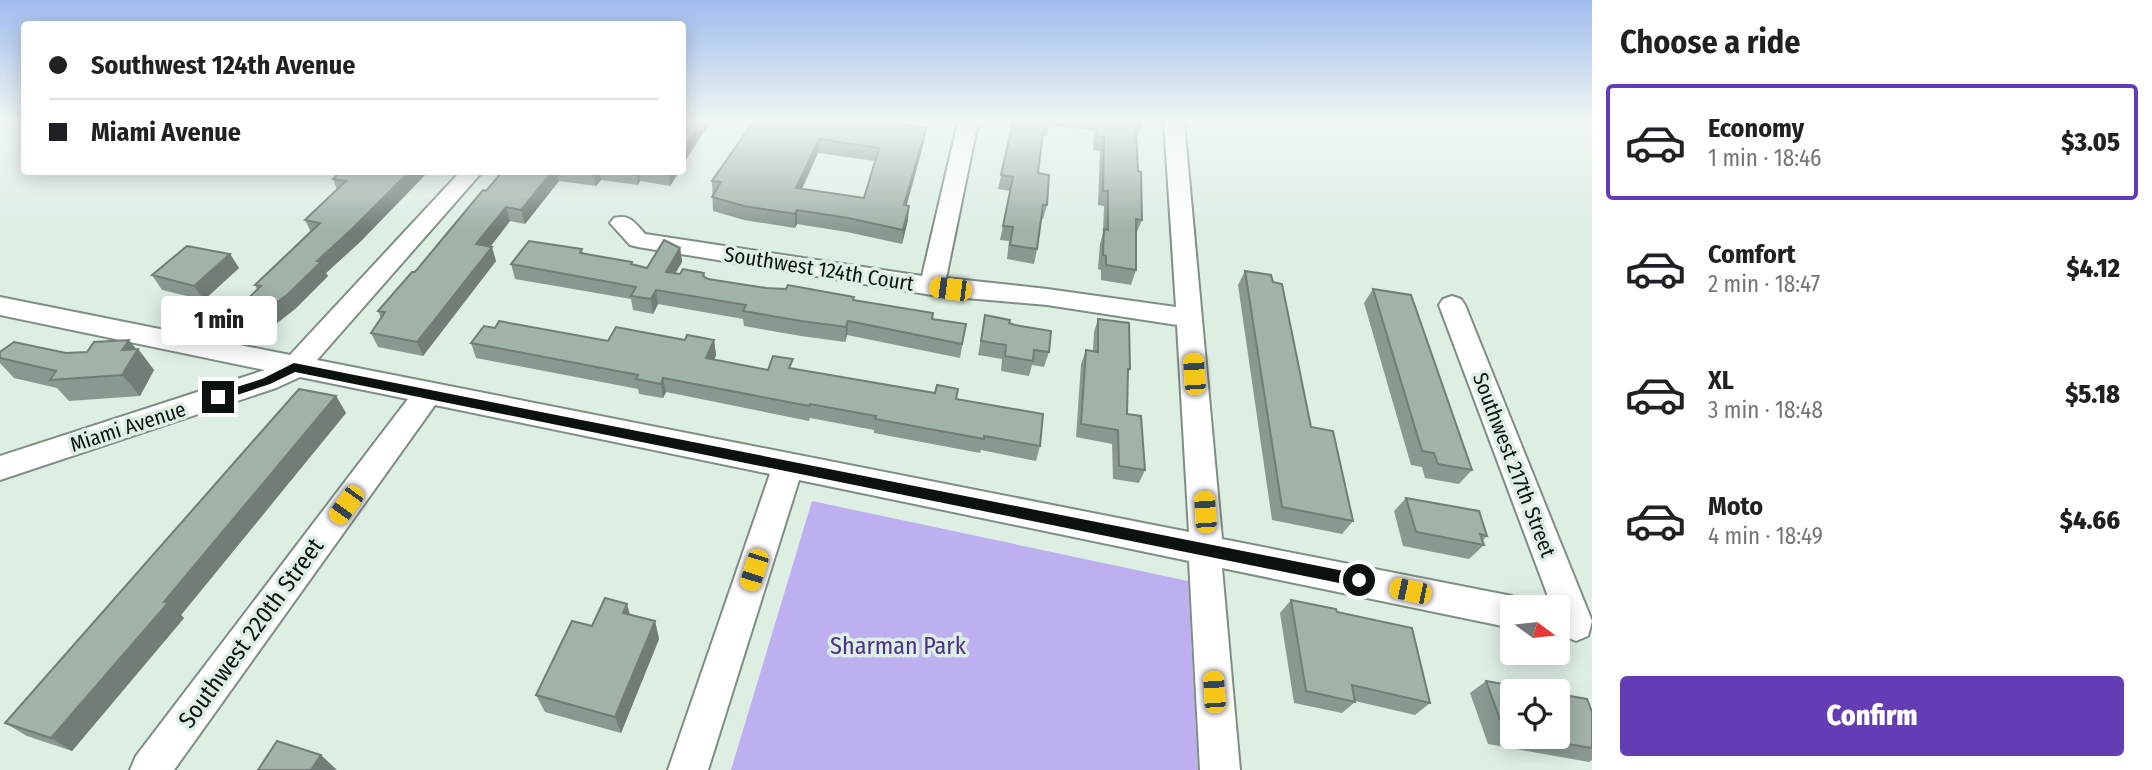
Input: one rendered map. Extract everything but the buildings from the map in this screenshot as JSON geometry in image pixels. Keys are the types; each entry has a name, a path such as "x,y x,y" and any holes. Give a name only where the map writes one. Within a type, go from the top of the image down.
{"street":[{"path":"932,287 960,158"},
{"path":"1177,158 1220,770"},
{"path":"294,368 468,175"},
{"name":"Southwest 124th Court","path":"622,223 638,240 932,287 1047,297 1190,318"},
{"name":"Southwest 217th Street","path":"1452,305 1575,625"},
{"path":"0,306 294,368 1500,610"},
{"name":"Miami Avenue","path":"0,468 266,382 294,368"},
{"name":"Southwest 220th Street","path":"150,770 427,394"},
{"path":"688,770 788,465"}],"green space":[{"name":"Sharman Park","path":"812,501 1188,581 1198,770 731,770"}],"route":[{"path":"218,397 266,382 294,368 1359,580"}]}
